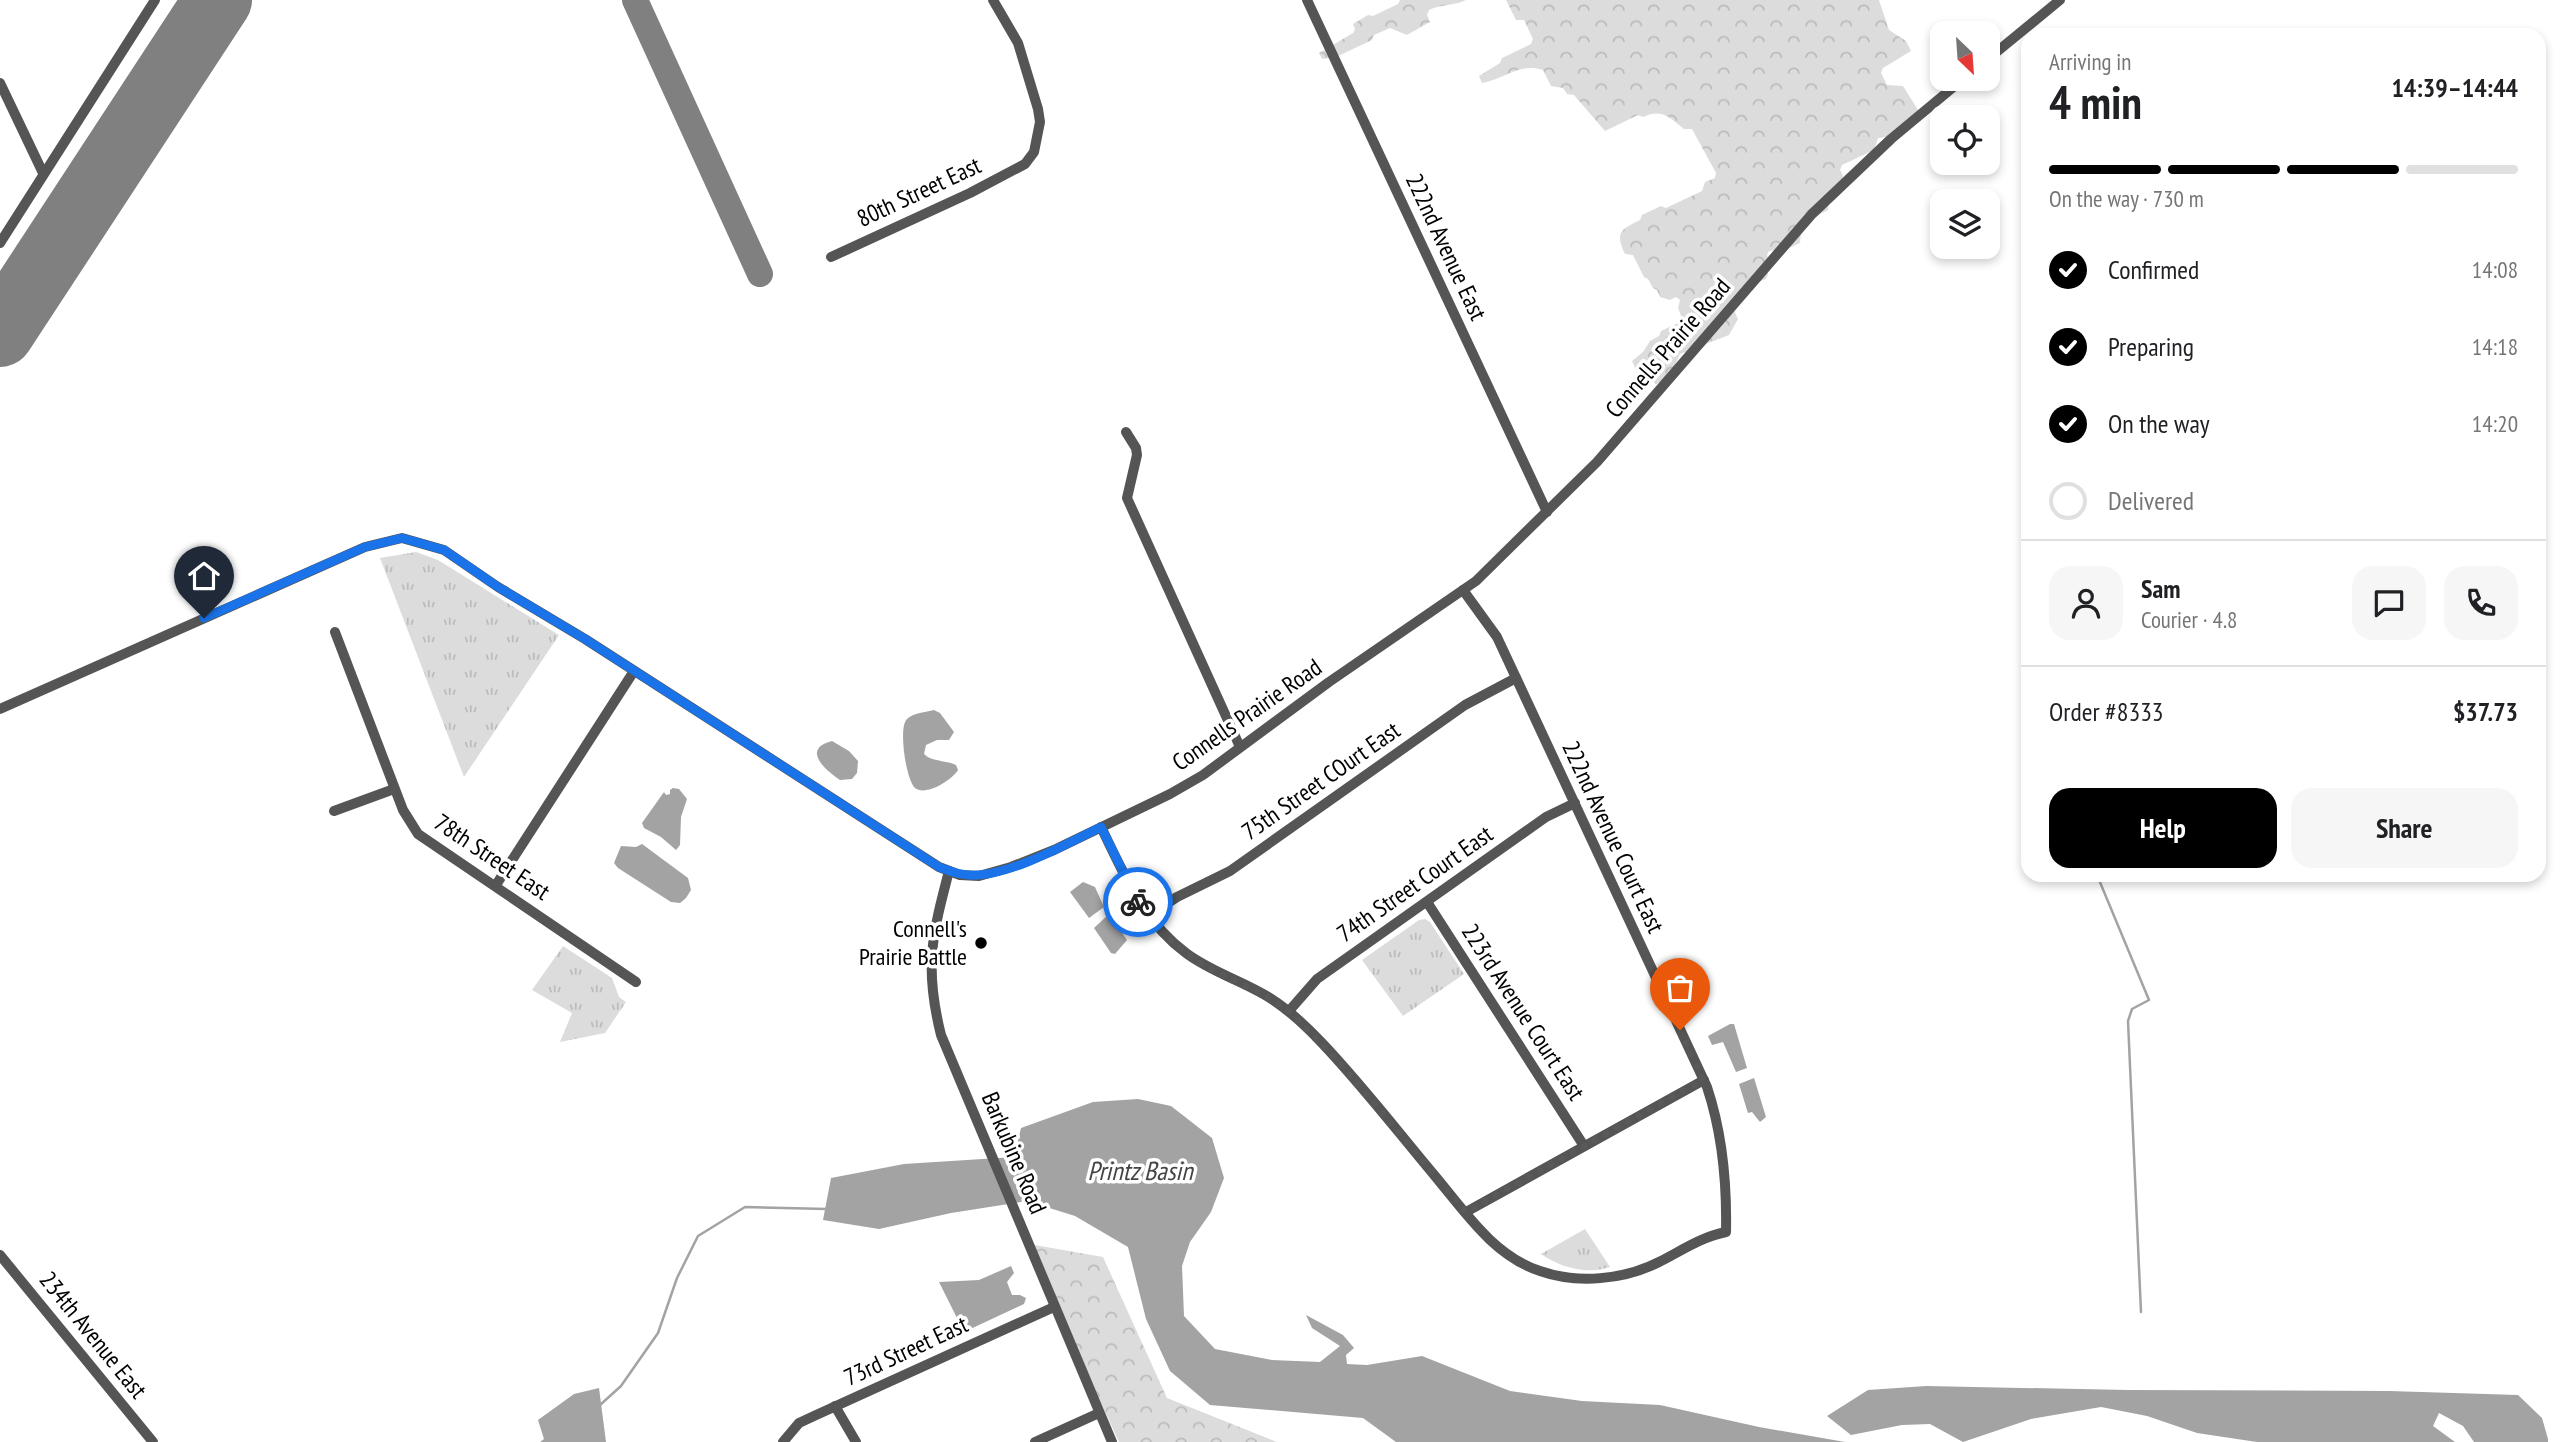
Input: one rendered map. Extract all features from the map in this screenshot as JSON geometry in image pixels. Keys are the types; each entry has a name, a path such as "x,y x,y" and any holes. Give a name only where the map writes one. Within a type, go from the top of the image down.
{"street":[{"path":"0,243 155,0"},
{"path":"995,3 1008,0"},
{"name":"222nd Avenue East","path":"1307,0 1547,512"},
{"path":"2026,28 2060,0"},
{"name":"80th Street East","path":"831,257 970,193 1025,164 1034,152 1040,122 1038,109 1018,43 995,3"},
{"path":"2000,49 2021,32"},
{"path":"0,83 43,173"},
{"name":"Connells Prairie Road","path":"0,709 365,547 402,538 444,550 915,853 960,875 979,876 1011,867 1054,850 1203,775 1329,682 1480,577 1597,462 1812,214 1891,139 1949,91"},
{"path":"1126,432 1136,448 1137,455 1127,498 1240,747"},
{"name":"222nd Avenue Court East","path":"1463,590 1497,637 1703,1080 1716,1113 1722,1143 1726,1176 1726,1232 1703,1238 1658,1263 1627,1273 1588,1278 1540,1271 1524,1265 1481,1231 1466,1212"},
{"name":"78th Street East","path":"335,632 402,810 418,834 636,982"},
{"path":"496,885 634,671"},
{"name":"75th Street COurt East","path":"1148,916 1177,897 1230,871 1465,705 1516,678"},
{"path":"334,811 394,789"},
{"name":"74th Street Court East","path":"1289,1011 1317,979 1546,817 1574,803"},
{"path":"1101,827 1130,887 1148,916 1186,953 1206,967 1270,998 1289,1011 1338,1061 1466,1212 1703,1080"},
{"name":"Barkubine Road","path":"949,871 935,922 930,961 932,999 941,1035 1112,1442"},
{"name":"223rd Avenue Court East","path":"1427,902 1584,1146"},
{"name":"234th Avenue East","path":"0,1255 153,1442"},
{"name":"73rd Street East","path":"783,1442 799,1423 1054,1307"},
{"path":"835,1406 856,1442"},
{"path":"1035,1442 1099,1413"}],"green space":[{"path":"1400,0 1466,0 1429,10 1427,15 1430,22 1407,35 1390,28 1336,57 1322,59 1319,53 1353,33 1353,24 1368,15 1373,16 1398,4"},
{"path":"1506,0 1879,0 1889,30 1906,41 1911,51 1883,68 1881,73 1887,85 1903,86 1918,110 1896,132 1878,138 1874,150 1842,165 1842,181 1830,190 1828,210 1802,223 1800,243 1787,249 1769,251 1763,264 1768,274 1766,279 1756,283 1732,306 1738,319 1729,335 1680,354 1668,376 1656,384 1646,374 1638,374 1632,361 1661,331 1680,322 1680,300 1676,297 1670,300 1660,297 1644,277 1633,255 1625,254 1620,241 1621,232 1640,220 1642,215 1661,206 1666,208 1702,191 1705,182 1715,178 1716,173 1692,129 1684,129 1661,114 1643,117 1638,115 1605,131 1574,95 1567,94 1563,88 1551,86 1543,70 1527,68 1482,83 1479,76 1500,63 1502,58 1531,44 1533,39 1524,20 1516,20"},
{"path":"416,552 438,560 559,635 464,777 380,558"},
{"path":"1419,920 1430,922 1464,974 1403,1016 1362,960"},
{"path":"563,946 612,978 619,997 626,1002 605,1033 560,1042 572,1013 532,990"},
{"path":"1585,1229 1610,1267 1583,1270 1556,1263 1541,1254"},
{"path":"1029,1244 1103,1257 1167,1398 1277,1442 1119,1442"}],"water":[{"path":"934,710 940,713 954,732 949,740 937,740 926,745 924,754 956,765 958,770 939,786 920,790 912,783 906,765 904,724 913,715"},
{"path":"832,741 849,751 858,761 857,773 852,779 840,780 819,760 818,749"},
{"path":"673,788 679,789 687,799 681,817 680,845 676,850 661,837 644,828 642,823 664,792 666,795 670,794"},
{"path":"642,844 688,878 691,890 680,903 671,902 614,863 621,846 636,847"},
{"path":"1083,882 1095,887 1104,907 1089,918 1070,892"},
{"path":"1109,914 1127,940 1115,954 1111,953 1094,928"},
{"path":"1734,1024 1747,1068 1736,1072 1723,1042 1712,1045 1708,1036"},
{"path":"1754,1078 1766,1117 1760,1122 1752,1112 1748,1113 1739,1084"},
{"name":"Printz Basin","path":"1138,1099 1171,1106 1212,1138 1224,1178 1211,1212 1190,1242 1182,1266 1184,1316 1215,1349 1272,1360 1320,1362 1340,1346 1312,1328 1306,1315 1343,1335 1354,1348 1346,1355 1347,1364 1367,1365 1422,1356 1510,1391 1582,1401 1660,1405 1759,1427 1845,1442 1396,1442 1363,1418 1210,1405 1170,1371 1146,1319 1128,1247 1075,1216 1027,1201 951,1213 879,1229 823,1220 831,1178 904,1164 1014,1157 1021,1128 1093,1102"},
{"path":"1011,1266 1014,1273 1007,1282 1012,1295 1026,1298 1024,1304 964,1332 939,1282 979,1280"},
{"path":"1926,1386 2518,1395 2542,1418 2548,1442 2474,1442 2463,1426 2439,1413 2433,1426 2455,1442 2257,1442 2197,1433 2147,1416 2101,1407 2031,1419 1963,1442 1930,1424 1902,1425 1851,1435 1827,1416 1868,1390"},
{"path":"599,1388 606,1442 540,1442 544,1439 538,1420 574,1394"}],"waterway":[{"path":"2100,882 2149,1000 2132,1009 2128,1021 2141,1312"},
{"path":"600,1405 621,1386 658,1333 677,1278 698,1236 745,1207 827,1209"}],"taxiway":[{"path":"635,0 760,274"}],"runway":[{"path":"0,333 218,0"}],"way so far":[{"path":"1138,902 1157,928 1186,953 1206,967 1270,998 1293,1015 1338,1061 1466,1212 1703,1080 1680,1030"}],"place":[{"name":"Connell's Prairie Battle","path":"981,943"}],"route":[{"path":"204,618 383,541 402,538 444,550 939,867 960,875 979,876 1054,850 1101,827 1138,902"}]}
